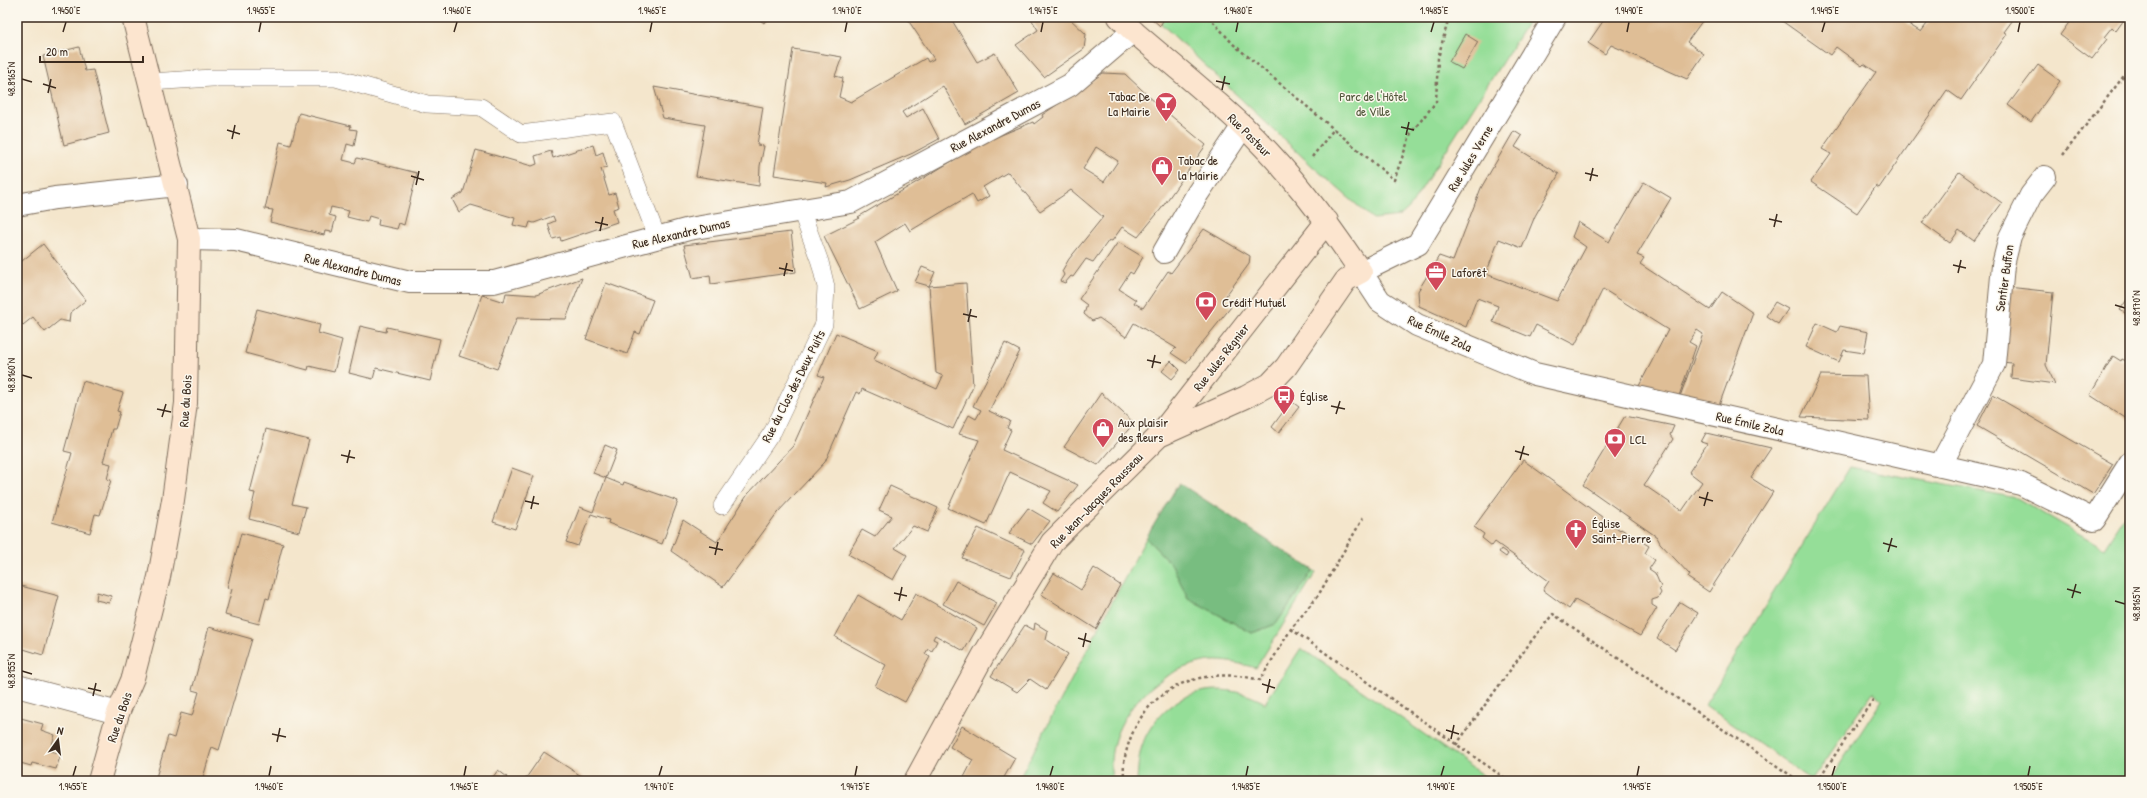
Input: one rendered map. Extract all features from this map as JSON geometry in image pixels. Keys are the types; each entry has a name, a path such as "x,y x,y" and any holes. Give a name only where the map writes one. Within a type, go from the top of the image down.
{"street":[{"name":"Rue du Bois","path":"99,781 118,714 135,670 159,577 173,500 186,403 189,239 177,185 133,17"},
{"name":"Rue Jules Verne","path":"1361,272 1418,244 1555,17"},
{"name":"Rue Pasteur","path":"1126,24 1243,126 1289,174 1327,221 1361,272"},
{"name":"Rue Alexandre Dumas","path":"189,239 236,240 410,282 494,282 689,229 851,202 1070,85 1126,24"},
{"path":"1164,252 1198,193 1243,126"},
{"name":"Sentier Buffon","path":"1940,466 1994,364 2003,265 2010,237 2031,195 2045,177"},
{"path":"17,205 55,198 177,185"},
{"name":"Rue Jules Régnier","path":"1159,436 1327,221"},
{"name":"Rue Jean-Jacques Rousseau","path":"915,781 983,656 1052,542 1159,436 1246,397 1270,384 1286,367 1346,280 1361,272"},
{"name":"Rue Émile Zola","path":"1361,272 1380,301 1417,325 1535,374 2021,484 2094,520 2130,463"},
{"path":"17,686 118,714"}],"lane":[{"path":"150,82 212,78 336,78 427,104 481,107 521,134 613,122 657,237"},
{"name":"Rue du Clos des Deux Puits","path":"722,506 773,431 824,324 826,287 820,262 801,210"}],"path":[{"path":"1210,17 1233,44 1394,180 1411,133 1436,102 1438,58 1449,17"},
{"path":"2045,177 2130,68"},
{"path":"1289,174 1309,161 1334,129"},
{"path":"1124,781 1124,758 1135,726 1156,699 1183,682 1218,674 1260,680 1291,629 1319,594 1363,518"},
{"path":"1456,745 1532,640 1553,614 1799,781"},
{"path":"1291,629 1509,781"},
{"path":"1817,781 1875,697"},
{"path":"1499,781 1502,776"}],"green space":[{"name":"Parc de l'Hôtel de Ville","path":"1154,17 1531,17 1410,207 1400,216 1373,219 1310,164"},
{"path":"1850,467 2017,498 2104,548 2130,507 2130,781 1829,781 1882,700 1873,692 1812,780 1705,705"},
{"path":"1179,483 1313,570 1276,624 1252,633 1188,598 1172,565 1146,538"},
{"path":"1146,538 1172,565 1188,598 1252,633 1276,624 1313,570 1316,572 1256,668 1222,661 1211,661 1193,665 1175,672 1158,682 1143,695 1130,710 1120,726 1114,744 1111,765 1112,781 1018,781"},
{"path":"1301,648 1491,781 1137,781 1139,757 1144,739 1157,718 1170,706 1199,692 1215,690 1232,691 1265,703"}],"building":[{"path":"756,17 768,17 764,23"},
{"path":"906,17 950,17 977,62 995,53 1019,93 965,124 943,86 902,112 906,118 923,108 939,139 913,153 850,180 826,187 827,183 774,175 793,49 842,57 835,76 843,78 839,97 851,102 926,58 928,62 934,59"},
{"path":"1030,17 1068,17 1086,34 1084,49 1044,77 1016,45 1038,30"},
{"path":"1150,17 1165,17 1160,26"},
{"path":"1606,17 1705,17 1687,42 1704,54 1687,79 1611,45 1605,54 1588,43"},
{"path":"1786,17 1897,17 1921,32 1932,17 2015,17 2004,32 2007,34 1961,100 1947,90 1879,188 1876,186 1857,213 1811,182 1831,154 1822,149 1876,72 1864,64 1862,66 1836,47 1830,55 1782,21"},
{"path":"2073,17 2126,17 2116,31 2112,27 2104,37 2107,39 2092,59 2060,35"},
{"path":"1465,34 1478,42 1462,69 1449,62"},
{"path":"79,47 85,71 93,70 109,133 64,145 43,56"},
{"path":"2038,65 2060,81 2031,122 2008,105"},
{"path":"1103,73 1125,74 1157,104 1206,145 1161,209 1138,237 1122,227 1112,241 1109,240 1093,262 1086,259 1073,277 1071,276 1065,283 1060,281 1064,275 1062,271 1069,259 1103,217 1071,190 1040,211 1008,172 983,187 989,196 977,203 972,194 910,231 905,223 875,242 897,291 860,309 824,236 860,218 858,217 984,142 1033,122 1034,124 1043,117 1042,115","holes":["1096,147 1118,161 1104,182 1083,169"]},
{"path":"654,87 763,107 757,145 764,146 760,166 759,186 696,176 705,125 663,118"},
{"path":"299,113 351,126 350,129 357,130 354,146 347,144 343,160 355,163 357,158 417,173 404,225 399,223 397,229 378,225 379,219 369,216 367,222 347,217 349,211 331,207 329,215 336,217 332,232 325,231 324,235 270,222 273,210 265,209 280,142 291,145"},
{"path":"1514,131 1522,136 1515,147 1559,174 1535,216 1522,248 1499,239 1486,274 1557,301 1586,247 1572,237 1578,222 1609,242 1644,182 1671,198 1637,255 1644,258 1640,264 1710,310 1722,292 1753,313 1718,408 1679,399 1703,334 1697,330 1689,342 1696,346 1678,399 1639,386 1668,330 1603,289 1575,345 1536,325 1530,337 1493,322 1498,306 1477,298 1466,327 1419,306 1418,291 1439,256 1453,261 1481,188"},
{"path":"593,145 596,155 603,152 607,167 601,169 609,195 615,193 619,207 613,209 617,222 561,241 560,237 553,239 548,224 555,221 553,216 534,223 530,222 528,228 513,225 515,218 471,205 459,212 452,199 463,193 476,150 532,166 537,164 535,156 551,151 553,158"},
{"path":"1959,172 2002,203 1974,241 1959,230 1950,243 1922,223"},
{"path":"1204,229 1250,256 1249,264 1222,301 1231,307 1186,363 1171,353 1176,348 1134,323 1126,337 1099,318 1092,321 1084,314 1087,305 1079,299 1118,242 1143,257 1133,274 1130,272 1119,289 1136,300 1134,303 1143,308 1168,271 1171,273"},
{"path":"791,232 796,272 711,284 710,275 693,278 684,245"},
{"path":"43,244 86,300 70,313 69,322 60,320 45,332 33,317 23,325 17,318 17,265"},
{"path":"922,267 935,272 929,286 915,282"},
{"path":"582,278 566,319 517,318 497,369 459,356 482,295 504,302 506,293 536,295"},
{"path":"606,283 653,300 640,334 635,332 627,354 586,339"},
{"path":"966,283 973,386 953,429 862,389 860,394 856,392 825,462 777,513 723,587 671,551 683,520 717,542 748,494 793,446 824,377 818,375 836,333 878,351 874,360 937,389 943,376 936,373 929,286"},
{"path":"2008,287 2053,292 2046,365 2055,384 2011,378 2012,363 2001,362"},
{"path":"2130,295 2130,316 2120,310"},
{"path":"1775,302 1788,309 1778,324 1766,316"},
{"path":"257,309 320,325 318,333 342,340 334,372 309,366 308,370 245,353"},
{"path":"1817,323 1837,332 1840,326 1868,332 1864,353 1844,350 1839,362 1806,347"},
{"path":"360,326 386,332 387,327 440,339 430,381 376,368 373,379 349,373"},
{"path":"1005,343 1020,351 989,411 1010,421 1007,428 1011,430 1002,450 1078,485 1057,512 1043,503 1051,491 1010,472 986,525 948,508 979,440 959,434 969,415 976,419 981,410 973,406"},
{"path":"2113,356 2121,361 2122,359 2130,363 2130,421 2090,395"},
{"path":"1171,361 1180,370 1172,379 1162,371"},
{"path":"1821,375 1866,376 1869,420 1801,417"},
{"path":"83,381 123,393 117,411 120,412 115,429 112,429 103,462 111,464 107,479 111,480 100,515 95,514 90,533 52,522 72,453 64,451"},
{"path":"17,391 21,392 17,401"},
{"path":"1101,393 1134,423 1098,465 1064,447"},
{"path":"1993,395 2113,464 2093,494 1977,426"},
{"path":"1291,401 1299,407 1279,433 1272,427"},
{"path":"1625,416 1674,426 1670,435 1673,439 1644,485 1682,511 1702,482 1689,472 1707,444 1701,442 1706,433 1771,448 1751,478 1773,492 1709,592 1688,578 1690,575 1660,543 1657,537 1583,485"},
{"path":"266,429 309,440 292,504 306,507 299,532 249,519 255,493 250,492"},
{"path":"605,445 617,450 606,478 593,473"},
{"name":"Église Saint-Pierre","path":"1523,460 1620,530 1621,529 1649,546 1645,553 1655,560 1649,569 1655,573 1661,587 1659,589 1661,593 1658,598 1652,600 1652,605 1657,608 1640,636 1575,600 1569,609 1543,590 1549,581 1495,542 1492,546 1482,538 1484,534 1474,527"},
{"path":"512,468 534,476 515,529 493,522"},
{"path":"606,478 623,485 624,482 678,501 662,544 608,523 609,520 591,514 578,546 566,542 580,507 593,512"},
{"path":"890,486 938,508 927,532 913,526 895,548 907,555 893,580 848,554 862,530 875,537 892,516 879,510"},
{"path":"1028,508 1050,521 1032,544 1009,533"},
{"path":"978,528 1025,550 1011,577 962,558"},
{"path":"241,533 283,544 269,599 266,598 259,624 225,615 232,589 227,588"},
{"path":"1501,549 1508,554 1506,557 1499,552"},
{"path":"1094,568 1120,585 1096,629 1041,594 1054,573 1081,590"},
{"path":"956,581 997,603 984,626 943,604"},
{"path":"17,585 59,596 43,655 17,647"},
{"path":"97,592 111,596 109,603 96,600"},
{"path":"916,593 977,628 964,651 935,635 933,639 937,641 932,651 928,649 925,654 930,657 905,702 875,686 886,665 835,637 858,595 901,620"},
{"path":"1680,602 1698,613 1675,650 1657,638"},
{"path":"1035,623 1048,631 1046,640 1068,654 1046,690 1030,679 1017,692 991,676 1025,625 1034,630"},
{"path":"209,627 252,639 219,750 212,747 202,781 155,781 168,736 174,738 181,713 192,716 199,692 192,690"},
{"path":"17,717 43,724 41,730 55,735 50,751 61,754 56,769 32,763 31,766 17,762"},
{"path":"962,726 1015,758 1002,781 962,781 973,760 950,747"},
{"path":"544,752 586,779 589,781 524,781"},
{"path":"498,770 507,777 504,781 498,781 493,777"}],"place":[{"name":"Tabac De La Mairie","path":"1166,122"},
{"name":"Tabac de la Mairie","path":"1162,186"},
{"name":"Laforêt","path":"1436,292"},
{"name":"Crédit Mutuel","path":"1206,322"},
{"name":"Église","path":"1284,416"},
{"name":"Aux plaisir des fleurs","path":"1103,448"},
{"name":"LCL","path":"1615,458"},
{"name":"Église Saint-Pierre","path":"1576,550"}]}
